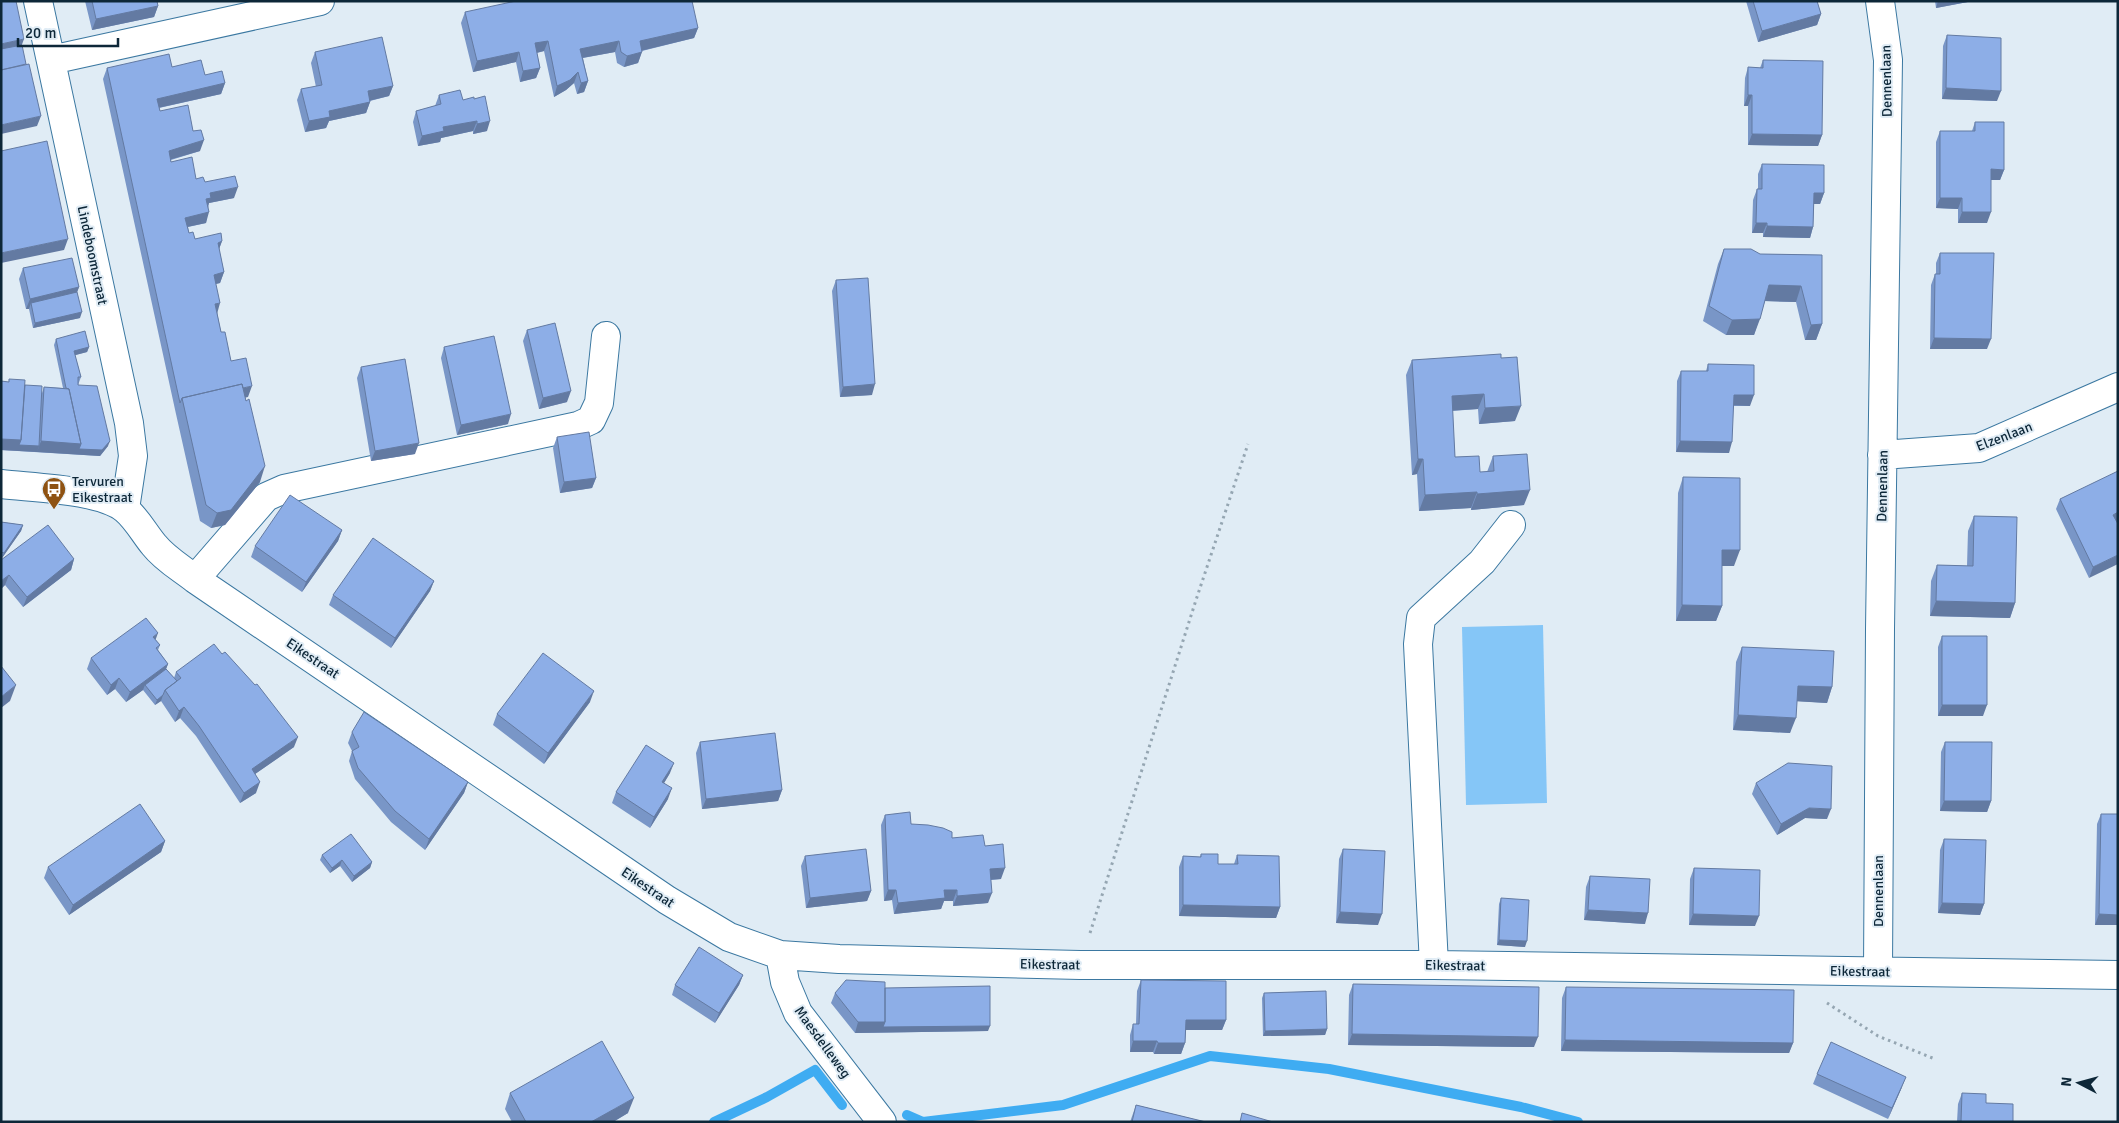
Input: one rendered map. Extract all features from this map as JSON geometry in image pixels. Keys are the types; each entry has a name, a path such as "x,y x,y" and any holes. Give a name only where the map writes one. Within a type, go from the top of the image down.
{"street":[{"name":"Lindeboomstraat","path":"38,1 129,423 133,456 125,509"},
{"path":"51,60 320,1"},
{"name":"Dennenlaan","path":"1878,971 1882,455 1888,60 1880,1"},
{"path":"195,579 266,497 284,489 578,426 591,420 599,403 606,336"},
{"name":"Elzenlaan","path":"1882,455 1979,448 2118,387"},
{"path":"1,484 104,498 125,509"},
{"name":"Eikestraat","path":"125,509 136,520 154,546 195,579 667,900 729,937 780,955 840,959 1080,965 1434,965 2118,974"},
{"path":"1434,965 1418,644 1421,618 1482,562 1511,525"},
{"name":"Maesdelleweg","path":"780,955 785,982 798,1013 882,1122"}],"path":[{"path":"1080,965 1196,600 1248,444"},
{"path":"1817,970 1816,991 1822,1000 1878,1036 1934,1060"}],"shaded area":[{"path":"1543,625 1547,803 1466,805 1462,627"}],"building":[{"path":"1,1 16,1 24,39 1,44"},
{"path":"92,1 157,1 158,6 96,19"},
{"path":"516,1 692,1 698,28 640,41 642,52 627,56 621,52 619,41 580,49 588,81 581,83 578,72 570,80 557,86 548,41 535,43 540,68 523,71 519,52 477,61 465,12"},
{"path":"1753,1 1817,1 1821,14 1762,31"},
{"path":"1947,35 2001,38 2001,91 1946,88"},
{"path":"382,37 393,86 368,91 370,102 329,111 330,117 309,121 301,89 322,85 315,52"},
{"path":"22,45 26,64 1,70 1,49"},
{"path":"169,54 172,67 201,60 205,75 222,71 225,83 157,99 160,111 188,105 193,131 201,130 204,140 169,151 171,162 192,157 196,179 203,177 205,182 235,176 238,187 210,193 211,198 206,199 209,212 185,218 189,233 193,232 195,239 221,233 222,241 218,243 224,272 214,275 220,303 215,304 221,332 225,332 231,361 246,358 252,386 243,388 242,384 182,398 180,403 107,68"},
{"path":"1763,60 1823,61 1822,135 1752,134 1752,95 1748,95 1748,67 1763,68"},
{"path":"29,64 41,116 1,125 1,70"},
{"path":"460,90 463,100 485,96 490,121 477,124 477,121 443,127 444,131 422,136 416,111 441,104 439,95"},
{"path":"1975,122 2004,122 2004,170 1991,169 1991,212 1962,212 1962,198 1940,198 1940,131 1975,131"},
{"path":"47,141 68,239 1,253 1,151"},
{"path":"1762,164 1824,165 1824,193 1814,193 1813,227 1767,226 1767,223 1756,223 1757,189 1762,189"},
{"path":"1724,249 1751,249 1760,254 1822,255 1822,324 1811,325 1801,286 1769,285 1760,319 1732,320 1709,306"},
{"path":"1940,253 1994,253 1991,339 1934,338 1935,274 1940,274"},
{"path":"72,258 79,287 30,299 23,268"},
{"path":"868,278 875,384 843,387 836,280"},
{"path":"77,292 82,312 35,323 31,303"},
{"path":"555,323 571,391 543,398 527,330"},
{"path":"85,331 89,347 74,351 81,377 78,377 78,385 97,386 110,441 102,450 79,449 81,444 69,389 66,388 56,339"},
{"path":"494,336 511,414 461,425 444,347"},
{"path":"1501,354 1501,358 1517,357 1521,406 1485,408 1484,394 1452,396 1455,457 1479,456 1480,472 1494,471 1493,456 1527,454 1530,490 1425,495 1423,459 1418,459 1412,360"},
{"path":"405,359 419,443 375,451 361,367"},
{"path":"1708,364 1754,365 1754,395 1734,395 1732,442 1680,441 1681,371 1708,371"},
{"path":"9,379 25,380 21,440 1,439 1,381 9,382"},
{"path":"242,384 246,401 249,399 265,466 231,510 217,513 206,505 182,398"},
{"path":"25,385 42,386 39,446 19,445"},
{"path":"44,387 69,389 81,444 41,441"},
{"path":"589,432 596,478 564,482 557,437"},
{"path":"2118,471 2118,512 2113,515 2118,524 2118,555 2093,567 2060,499"},
{"path":"1683,477 1740,478 1740,550 1722,550 1722,606 1682,605"},
{"path":"290,495 342,530 306,582 255,546"},
{"path":"1974,516 2017,517 2015,603 1936,601 1937,565 1973,566"},
{"path":"1,522 23,525 4,553 1,552"},
{"path":"48,525 74,559 27,597 9,575 1,581 1,560"},
{"path":"373,538 434,581 395,638 333,595"},
{"path":"146,618 158,633 153,637 160,645 156,648 168,664 130,692 119,678 111,685 91,658"},
{"path":"1942,636 1987,636 1987,705 1942,705"},
{"path":"214,644 222,654 225,652 255,685 257,684 298,737 252,769 260,782 244,793 199,726 184,707 179,711 165,690 181,678 176,672"},
{"path":"1742,647 1834,651 1832,687 1798,686 1796,718 1738,715"},
{"path":"543,653 594,691 548,753 497,714"},
{"path":"1,666 16,685 1,697"},
{"path":"166,669 177,681 165,690 163,695 157,700 145,685"},
{"path":"364,712 468,782 429,839 395,811 358,768 352,751 359,747 352,732"},
{"path":"775,733 782,790 706,799 700,742"},
{"path":"1945,742 1992,742 1991,801 1944,801"},
{"path":"646,745 674,763 662,782 672,788 654,817 616,792"},
{"path":"1788,763 1832,766 1831,809 1809,808 1781,824 1756,783"},
{"path":"140,804 165,841 73,905 48,867"},
{"path":"910,812 911,824 943,828 952,832 952,838 983,835 985,846 1003,844 1005,868 990,869 992,893 957,896 957,890 944,890 945,898 898,903 896,890 888,890 885,815"},
{"path":"2101,814 2118,814 2118,915 2099,914"},
{"path":"351,834 372,862 354,876 342,860 332,868 322,855"},
{"path":"1944,839 1986,840 1984,904 1942,903"},
{"path":"866,849 871,891 810,898 805,856"},
{"path":"1343,849 1385,851 1382,914 1340,912"},
{"path":"1201,854 1218,854 1218,864 1238,864 1237,855 1279,856 1280,907 1183,905 1183,856 1201,857"},
{"path":"1694,868 1760,870 1759,916 1693,914"},
{"path":"1590,876 1650,879 1648,913 1588,910"},
{"path":"1501,898 1529,900 1527,941 1499,940"},
{"path":"699,947 743,975 719,1013 675,985"},
{"path":"846,980 885,982 885,1022 858,1022 835,993"},
{"path":"1141,980 1226,981 1226,1020 1186,1020 1185,1043 1133,1041 1133,1024 1139,1024"},
{"path":"1353,984 1539,987 1538,1037 1352,1034"},
{"path":"990,986 990,1026 883,1027 885,1022 885,988"},
{"path":"1566,987 1794,990 1793,1043 1565,1040"},
{"path":"1326,991 1327,1029 1265,1031 1264,993"},
{"path":"602,1041 634,1098 591,1122 526,1122 510,1093"},
{"path":"1831,1042 1906,1077 1892,1108 1817,1074"},
{"path":"1962,1093 1986,1094 1986,1103 2013,1104 2013,1122 1961,1122"},
{"path":"1136,1105 1206,1122 1132,1122"},
{"path":"1242,1113 1273,1122 1240,1122"}],"waterway":[{"path":"907,1115 923,1122 1063,1105 1210,1056 1329,1069 1521,1107 1578,1122"},
{"path":"714,1122 767,1097 815,1070 842,1105"}],"place":[{"name":"Tervuren Eikestraat","path":"54,510"}]}
